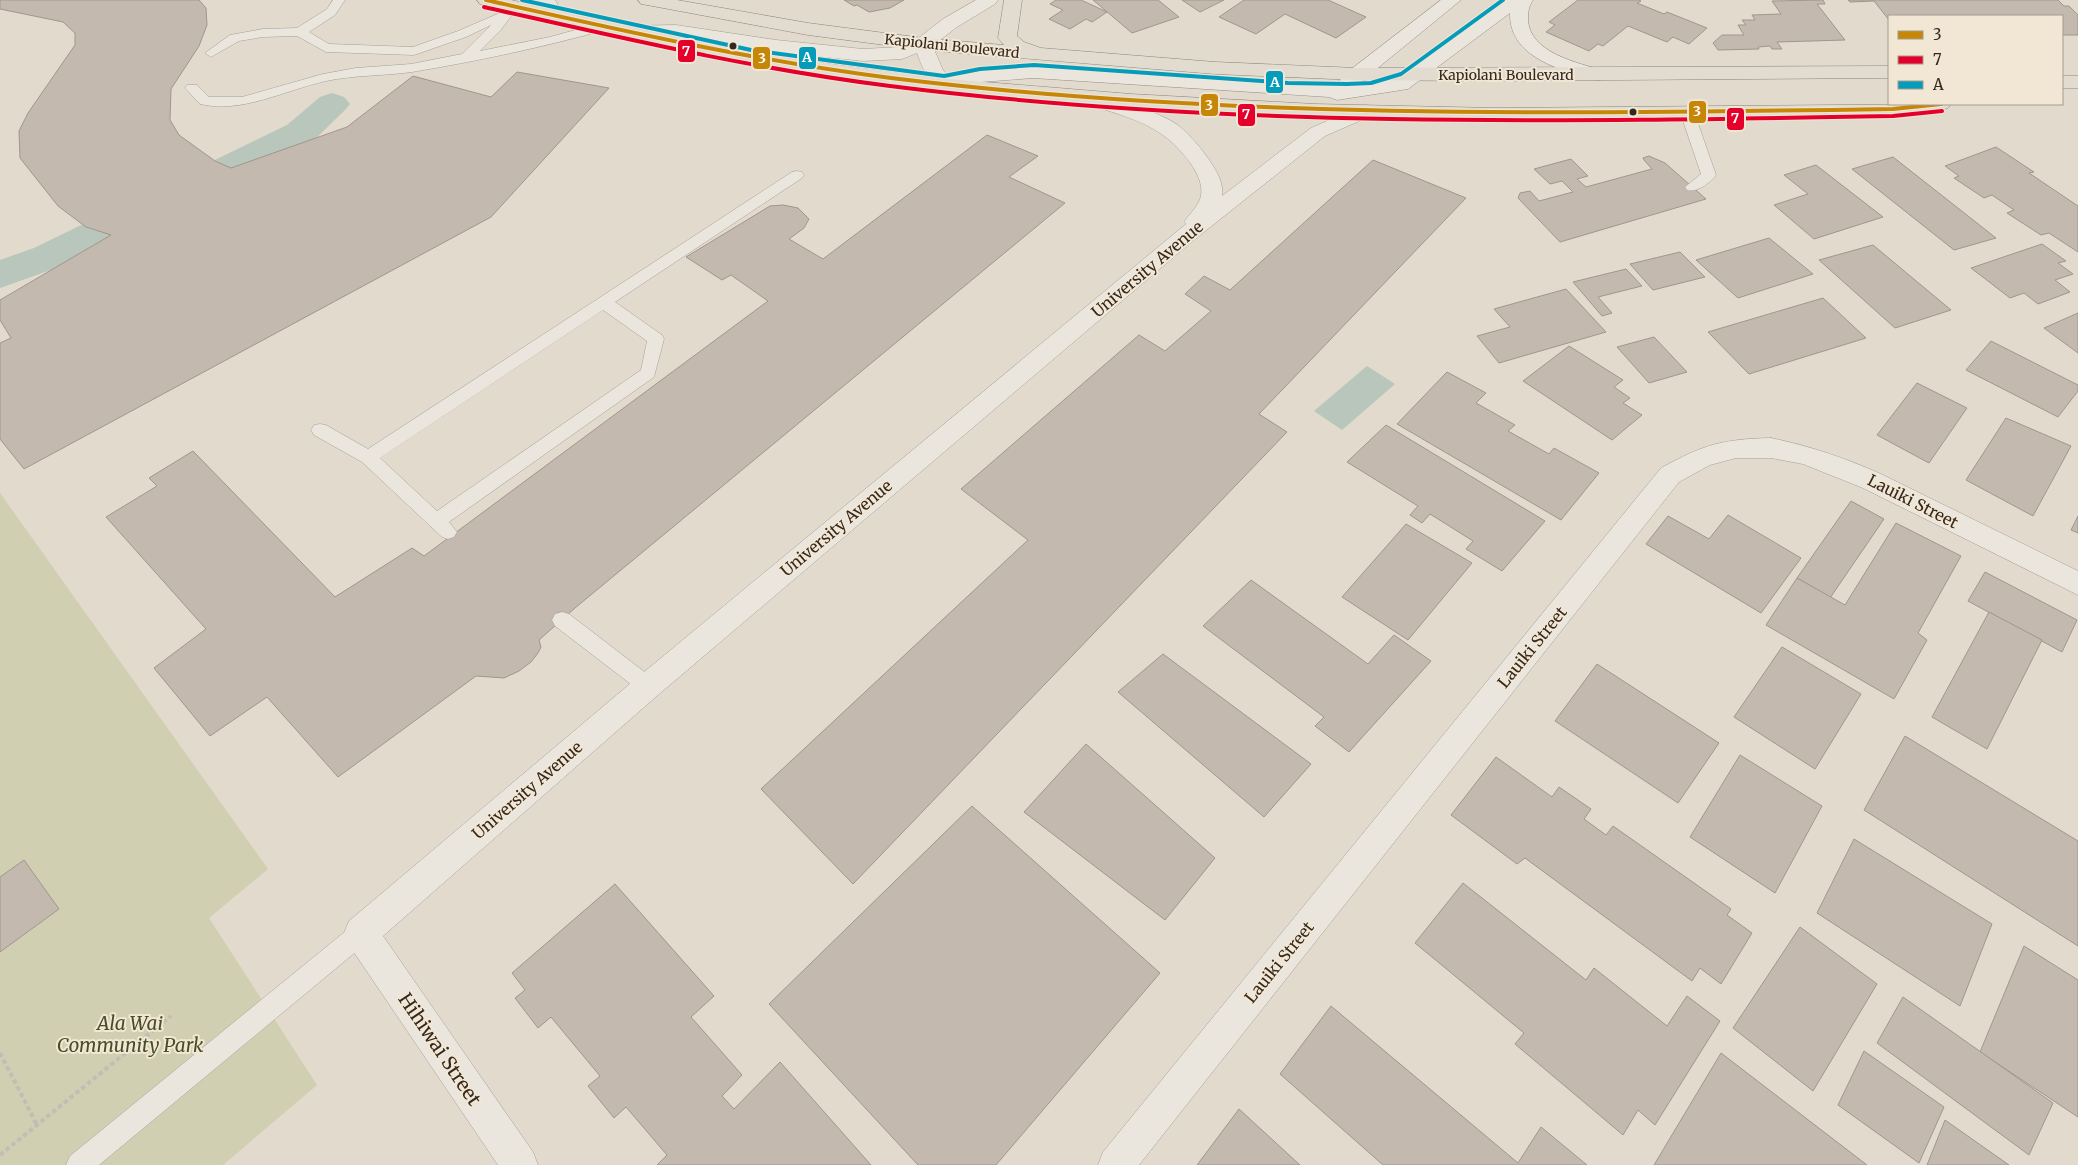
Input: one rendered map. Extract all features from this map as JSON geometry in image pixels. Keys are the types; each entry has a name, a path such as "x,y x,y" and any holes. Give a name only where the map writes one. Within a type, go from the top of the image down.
{"main road":[{"path":"486,0 509,10 556,16 750,57 944,84 1085,97 1319,110 1560,114 1893,109 1931,105"},
{"name":"Kapiolani Boulevard","path":"647,0 808,30 923,44 1215,68 1415,75 1888,72"},
{"path":"1013,0 1007,38 1017,46 1042,55"},
{"path":"2063,82 2078,82"}],"street":[{"path":"546,0 556,16"},
{"path":"627,32 676,31 776,46 864,55 902,52 923,44 950,23 989,0"},
{"path":"1318,132 1319,110 1356,74 1452,0"},
{"name":"University Avenue","path":"361,933 648,686 1181,239 1318,132 1366,111 1516,0"},
{"path":"1524,0 1518,8 1520,29 1533,47 1553,61 1598,75"},
{"path":"923,44 934,71 944,84 981,76 1042,73 1288,90 1339,91 1378,89 1404,81 1415,75"},
{"path":"1085,97 1166,126 1194,153 1212,187 1209,207 1181,239"},
{"name":"Lauiki Street","path":"1116,1165 1670,475 1684,464 1700,456 1738,448 1760,447 1806,454 1852,471 2078,584"},
{"name":"Hihiwai Street","path":"361,933 520,1165"}],"lane":[{"path":"211,53 235,38 262,33 300,32 331,12 339,0"},
{"path":"300,32 326,48 414,51 462,34 509,10"},
{"path":"466,57 496,28 509,10"},
{"path":"192,88 205,101 243,101 324,78 356,72 411,68 552,41 604,26"},
{"path":"1687,112 1709,175 1692,187"},
{"path":"368,457 797,175"},
{"path":"320,430 368,457 443,526 648,373 656,339 604,302"},
{"path":"562,620 648,686"},
{"path":"79,1165 361,933"}],"path":[{"path":"0,1155 171,1016"},
{"path":"0,1053 38,1125"}],"green space":[{"name":"Ala Wai Community Park","path":"0,493 268,869 209,918 317,1085 223,1165 0,1165"}],"shaded area":[{"path":"1367,366 1395,384 1342,430 1314,411"}],"building":[{"path":"0,0 199,0 206,8 207,25 199,46 171,89 170,120 179,135 215,161 231,168 347,127 413,76 491,97 517,72 609,88 491,217 24,469 0,439 0,343 11,338 0,320 0,300 111,235 86,227 58,206 20,158 19,131 28,113 75,45 75,33 63,22 0,9"},
{"path":"844,0 904,0 890,8 869,12"},
{"path":"1056,0 1081,0 1107,12 1092,22 1086,19 1070,29 1049,19 1063,10 1050,4"},
{"path":"1093,0 1158,0 1179,17 1132,33"},
{"path":"1182,0 1224,0 1200,12"},
{"path":"1244,0 1328,0 1366,17 1336,38 1285,14 1256,34 1219,17"},
{"path":"1578,0 1639,0 1641,1 1637,3 1664,14 1667,12 1707,28 1689,44 1673,37 1667,42 1628,26 1603,46 1598,44 1589,51 1546,32 1555,25 1549,22"},
{"path":"1823,0 1825,4 1817,4 1845,40 1777,42 1782,49 1772,49 1770,46 1758,47 1759,49 1718,50 1713,43 1722,35 1744,35 1738,25 1746,25 1742,20 1755,20 1752,15 1781,14 1772,1"},
{"path":"1848,0 2058,0 2064,6 2069,6 2078,15 2078,35 2063,35 2063,15 1888,15 1888,19 1874,1 1850,2"},
{"path":"987,135 1038,156 1009,177 1065,203 575,608 539,640 541,647 538,653 531,662 519,671 504,678 476,676 338,777 267,697 210,736 154,668 206,629 106,517 157,486 149,478 193,451 335,597 412,548 424,556 768,301 731,275 722,280 686,257 770,206 783,205 798,208 809,219 804,228 789,239 823,259"},
{"path":"1996,147 2034,172 2029,173 2078,206 2078,252 2049,233 2041,235 2007,213 2014,210 1992,195 1984,198 1954,178 1959,176 1945,166"},
{"path":"1649,156 1665,163 1706,199 1560,242 1518,198 1520,193 1530,191 1539,201 1573,192 1562,181 1550,184 1534,169 1571,159 1588,176 1577,179 1586,187 1652,169 1643,158"},
{"path":"1893,157 1996,238 1954,250 1852,169"},
{"path":"1373,160 1466,198 1259,414 1287,432 853,884 761,789 1028,540 961,489 1139,335 1165,351 1211,311 1185,294 1204,276 1230,290"},
{"path":"1816,165 1883,217 1814,239 1774,205 1808,194 1784,175"},
{"path":"1769,238 1813,274 1738,298 1696,260"},
{"path":"2042,244 2066,261 2058,263 2073,274 2055,280 2070,292 2038,304 2024,293 2010,298 1971,268"},
{"path":"1873,245 1951,310 1895,328 1819,260"},
{"path":"1680,252 1705,277 1653,290 1630,264"},
{"path":"1626,269 1642,286 1598,297 1612,313 1602,316 1573,282"},
{"path":"1566,289 1606,332 1499,363 1477,336 1510,327 1494,309"},
{"path":"1823,298 1866,338 1749,374 1708,332"},
{"path":"2078,313 2078,353 2044,328"},
{"path":"1654,337 1687,372 1649,383 1617,347"},
{"path":"1991,341 2078,385 2078,391 2058,417 1966,370"},
{"path":"1569,346 1623,380 1614,387 1630,398 1623,403 1642,415 1612,440 1523,381"},
{"path":"1447,372 1486,393 1476,403 1515,425 1508,431 1549,454 1554,448 1599,473 1561,520 1397,424"},
{"path":"1917,383 1967,408 1929,463 1877,435"},
{"path":"2006,418 2071,446 2033,516 1966,480"},
{"path":"1386,425 1545,521 1502,571 1466,549 1473,541 1430,514 1422,523 1410,515 1418,506 1347,462"},
{"path":"1851,501 1884,519 1830,598 1797,578"},
{"path":"1728,515 1801,558 1761,613 1646,544 1668,516 1709,539"},
{"path":"2078,516 2078,533 2071,530"},
{"path":"1896,523 1961,556 1918,633 1927,640 1894,699 1766,625 1797,578 1845,605"},
{"path":"1406,524 1472,563 1408,640 1342,597"},
{"path":"1985,572 2077,620 2062,652 1968,601"},
{"path":"1251,580 1368,664 1394,635 1431,661 1349,752 1315,726 1324,717 1203,626"},
{"path":"1989,612 2042,640 1987,749 1932,717"},
{"path":"1782,647 1861,694 1815,769 1734,717"},
{"path":"1163,654 1311,764 1264,817 1118,692"},
{"path":"1597,664 1719,743 1678,803 1555,721"},
{"path":"1905,736 2078,841 2078,946 1864,810"},
{"path":"1086,744 1215,858 1165,920 1024,812"},
{"path":"1740,755 1822,806 1775,893 1690,837"},
{"path":"1496,757 1552,797 1559,787 1591,809 1584,819 1606,835 1613,826 1731,909 1727,915 1752,933 1721,984 1700,968 1692,981 1525,858 1517,864 1451,815"},
{"path":"972,806 1160,973 996,1165 918,1165 769,1004"},
{"path":"1854,839 1992,924 1960,1006 1817,913"},
{"path":"24,860 59,909 0,952 0,877"},
{"path":"1463,883 1586,980 1594,968 1667,1026 1687,996 1720,1021 1655,1125 1638,1110 1623,1135 1515,1044 1524,1033 1415,943"},
{"path":"615,884 714,996 691,1017 742,1075 722,1096 734,1109 780,1062 871,1165 657,1165 667,1155 626,1107 614,1118 588,1086 600,1076 551,1017 538,1028 515,998 525,990 512,973"},
{"path":"1800,927 1877,984 1813,1091 1733,1028"},
{"path":"2024,946 2078,980 2078,1117 1980,1052"},
{"path":"1903,997 2053,1103 2029,1155 1877,1043"},
{"path":"1331,1006 1518,1163 1541,1127 1587,1165 1383,1165 1280,1074"},
{"path":"1864,1051 1944,1107 1919,1163 1838,1105"},
{"path":"1721,1053 1867,1165 1654,1165"},
{"path":"1239,1109 1300,1165 1197,1165"},
{"path":"1945,1120 2009,1165 1927,1165"}],"waterway":[{"path":"0,274 48,257 300,133 332,104"}],"transit line":[{"name":"3","path":"486,0 688,44 840,71 1016,92 1141,102 1391,112 1517,113 1893,109 1931,105"},
{"name":"A","path":"522,0 751,50 944,76 980,69 1034,65 1288,83 1347,84 1371,83 1401,74 1503,0"},
{"name":"7","path":"484,7 686,51 839,79 1015,100 1140,109 1266,116 1517,120 1893,116 1942,111"}]}
